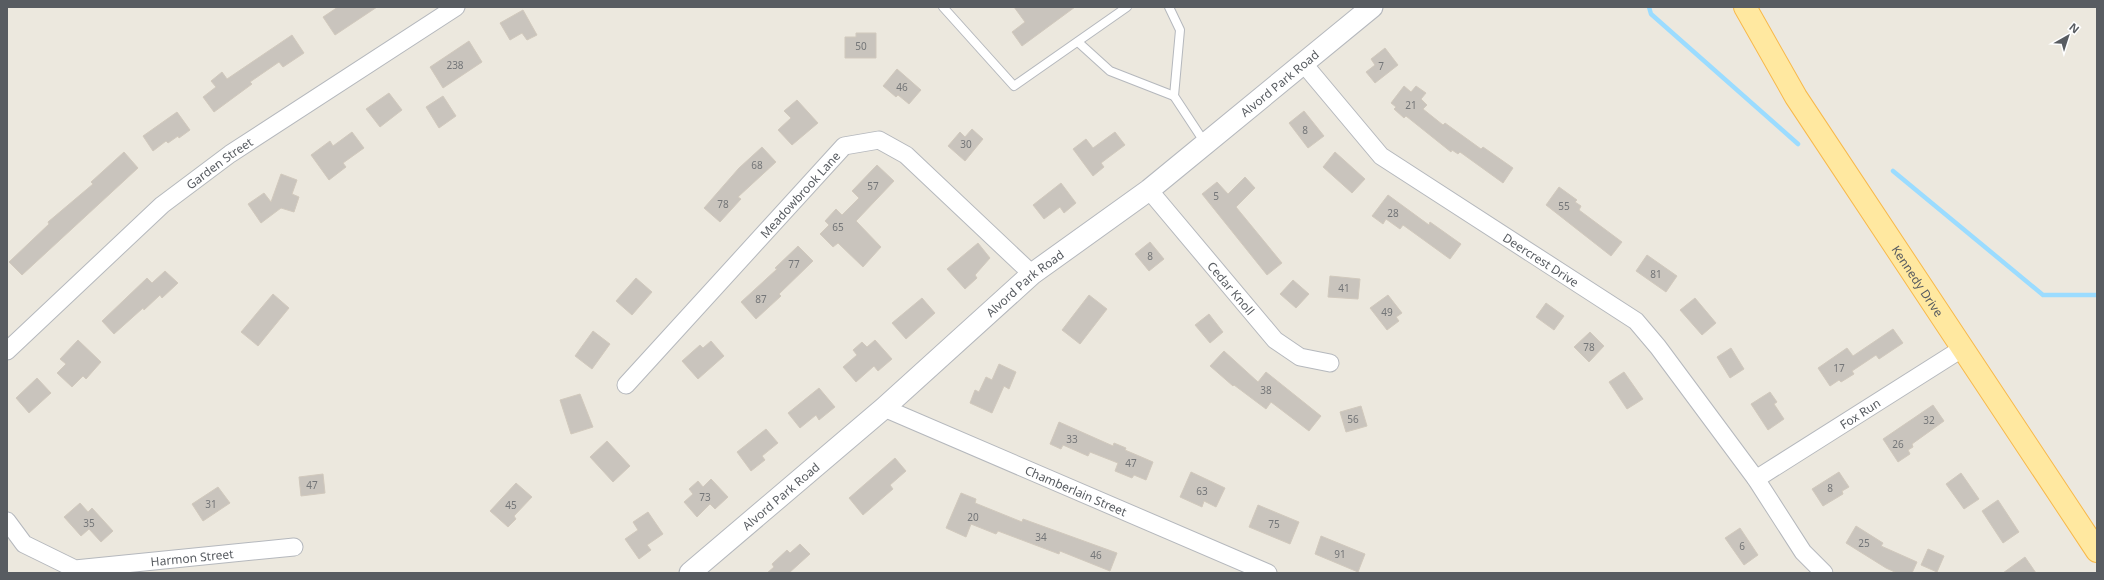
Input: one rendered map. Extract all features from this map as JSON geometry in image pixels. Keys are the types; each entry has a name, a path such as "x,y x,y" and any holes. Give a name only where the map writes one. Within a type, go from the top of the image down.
{"main road":[{"name":"Kennedy Drive","path":"1745,7 1796,97 2097,551"}],"street":[{"name":"Garden Street","path":"7,351 162,205 230,154 456,7"},
{"name":"Alvord Park Road","path":"690,573 884,408 1032,274 1149,190 1372,7"},
{"name":"Deercrest Drive","path":"1303,63 1382,156 1636,321 1658,347 1756,479 1803,552 1824,573"},
{"name":"Meadowbrook Lane","path":"626,385 844,146 879,140 906,155 1032,274"},
{"name":"Cedar Knoll","path":"1149,190 1275,340 1300,357 1330,363"},
{"name":"Fox Run","path":"1756,479 1963,348"},
{"name":"Chamberlain Street","path":"884,408 1268,573"},
{"name":"Harmon Street","path":"7,521 24,544 75,569 294,547"}],"lane":[{"path":"943,7 1014,86 1128,7"},
{"path":"1169,7 1180,30 1174,96"},
{"path":"1078,42 1110,71 1174,96 1205,144"}],"building":[{"path":"338,7 377,7 335,35 323,17"},
{"path":"1014,7 1075,7 1022,46 1012,32 1025,22"},
{"path":"523,10 537,35 527,40 522,33 510,40 500,23"},
{"path":"856,33 876,33 876,58 845,58 845,37 856,37"},
{"path":"292,35 304,53 283,67 279,62 250,82 252,84 214,112 203,97 216,87 211,81 222,72 227,79"},
{"path":"469,41 482,62 443,88 430,67"},
{"path":"1385,48 1398,65 1375,83 1366,72 1375,65 1371,59"},
{"path":"897,69 921,90 909,104 898,95 896,97 883,86"},
{"path":"1404,86 1411,92 1416,86 1426,93 1421,99 1427,105 1423,109 1443,125 1445,123 1481,149 1483,147 1513,168 1503,183 1460,152 1458,154 1452,150 1451,152 1406,116 1404,118 1394,109 1396,107 1391,103"},
{"path":"389,93 402,110 380,127 366,109"},
{"path":"443,96 456,116 439,128 426,107"},
{"path":"797,100 818,123 792,145 778,130 791,118 784,111"},
{"path":"1304,111 1324,136 1308,148 1289,123"},
{"path":"177,112 190,130 179,138 178,136 168,143 166,141 153,151 143,136"},
{"path":"972,129 983,139 965,161 948,146 960,132 965,137"},
{"path":"352,132 364,148 343,163 346,167 329,180 311,155 330,141 333,146"},
{"path":"1115,132 1125,145 1101,163 1104,167 1093,176 1073,149 1086,139 1093,148"},
{"path":"762,147 776,162 738,197 741,199 720,222 704,208 739,168"},
{"path":"124,152 138,168 22,275 9,262 49,224 48,222 93,184 91,182"},
{"path":"1335,152 1365,179 1352,193 1323,167"},
{"path":"877,165 894,181 856,221 881,247 863,267 838,243 833,247 820,234 829,225 825,221 836,209 842,215 859,198 852,191"},
{"path":"281,174 297,180 292,194 299,197 294,212 281,208 261,223 248,204 264,193 271,202"},
{"path":"1245,177 1255,188 1236,207 1282,263 1267,275 1202,194 1217,182 1228,194"},
{"path":"1061,183 1076,203 1064,213 1060,207 1044,219 1033,205"},
{"path":"1559,187 1577,200 1575,202 1581,206 1579,210 1622,242 1611,256 1546,205"},
{"path":"1388,195 1429,225 1430,222 1461,244 1450,259 1403,225 1400,229 1386,219 1383,224 1372,216"},
{"path":"1150,242 1164,259 1149,271 1135,254"},
{"path":"978,243 990,258 975,275 977,278 965,289 947,269"},
{"path":"798,246 813,261 779,294 781,296 756,319 741,302 777,269 775,268"},
{"path":"1647,255 1677,276 1666,292 1636,271"},
{"path":"165,271 178,283 162,298 160,295 144,310 143,308 114,334 102,321 147,278 152,283"},
{"path":"1330,276 1360,279 1358,299 1328,297"},
{"path":"636,278 652,292 632,315 616,301"},
{"path":"1293,280 1309,294 1296,308 1280,294"},
{"path":"273,294 289,308 258,346 241,332"},
{"path":"1089,295 1107,309 1080,344 1062,330"},
{"path":"1388,295 1402,313 1396,317 1399,321 1387,330 1370,308"},
{"path":"922,298 935,313 906,339 892,323"},
{"path":"1695,298 1716,323 1702,335 1680,310"},
{"path":"1546,303 1564,316 1554,330 1536,317"},
{"path":"1209,314 1223,332 1210,343 1195,325"},
{"path":"1893,329 1903,343 1879,359 1876,355 1852,371 1854,374 1841,382 1839,380 1830,386 1818,368 1847,348 1853,356"},
{"path":"593,331 610,344 592,369 575,356"},
{"path":"1590,332 1604,346 1589,362 1574,347"},
{"path":"78,340 101,362 86,379 83,376 72,387 57,373 66,364 60,359"},
{"path":"875,340 892,359 878,371 874,366 856,382 843,367 857,355 853,350 862,342 867,347"},
{"path":"711,341 724,356 698,379 682,361 700,345 703,348"},
{"path":"1731,348 1744,369 1730,378 1717,357"},
{"path":"1224,351 1258,382 1266,372 1321,416 1309,431 1271,402 1266,409 1234,385 1233,386 1210,366"},
{"path":"999,364 1016,372 1009,389 1004,386 992,413 970,403 975,390 979,392 986,377 992,380"},
{"path":"1624,372 1643,399 1627,409 1609,382"},
{"path":"37,378 51,393 29,413 16,398"},
{"path":"819,388 835,407 819,420 816,415 800,428 788,413"},
{"path":"1770,392 1777,402 1774,404 1784,419 1768,430 1751,404"},
{"path":"580,394 593,427 571,434 560,400"},
{"path":"1933,405 1944,421 1912,444 1913,447 1908,450 1910,454 1898,462 1883,439"},
{"path":"1361,406 1367,426 1346,432 1340,412"},
{"path":"1059,422 1113,446 1114,443 1126,448 1125,450 1153,462 1146,480 1134,475 1132,478 1115,471 1118,463 1090,452 1088,456 1063,445 1061,449 1050,444"},
{"path":"766,429 778,443 762,456 765,460 751,471 737,452"},
{"path":"607,441 630,466 613,482 590,457"},
{"path":"895,458 906,471 890,485 893,489 863,515 849,498"},
{"path":"1191,472 1225,488 1216,507 1204,501 1202,507 1180,497"},
{"path":"1839,472 1849,487 1842,491 1843,494 1823,506 1812,489"},
{"path":"1961,473 1979,499 1964,509 1946,484"},
{"path":"323,474 325,493 301,496 299,477"},
{"path":"711,479 728,497 715,509 710,504 697,517 684,502 693,494 689,489 698,481 703,487"},
{"path":"516,483 532,497 514,516 516,519 508,527 490,511"},
{"path":"218,487 230,503 203,521 192,504"},
{"path":"961,493 976,499 975,503 1022,522 1023,519 1117,553 1110,571 1060,551 1059,554 998,531 996,534 971,524 966,537 946,528"},
{"path":"1998,500 2019,532 2003,543 1982,511"},
{"path":"80,503 88,512 92,508 113,531 101,542 89,529 81,536 64,517"},
{"path":"1258,505 1299,522 1290,544 1249,527"},
{"path":"648,512 663,534 647,545 651,550 639,559 625,539 638,530 633,522"},
{"path":"1856,526 1883,543 1881,546 1917,562 1912,573 1897,573 1886,568 1846,543"},
{"path":"1740,528 1758,555 1744,565 1725,538"},
{"path":"1321,536 1365,554 1358,572 1315,554"},
{"path":"800,544 810,554 789,573 767,573 774,567 772,564 787,550 790,553"},
{"path":"1928,549 1944,556 1937,572 1921,565"},
{"path":"2025,557 2036,573 2003,573"}],"waterway":[{"path":"1649,7 1651,14 1798,144"},
{"path":"1893,171 2043,295 2097,295"}]}
